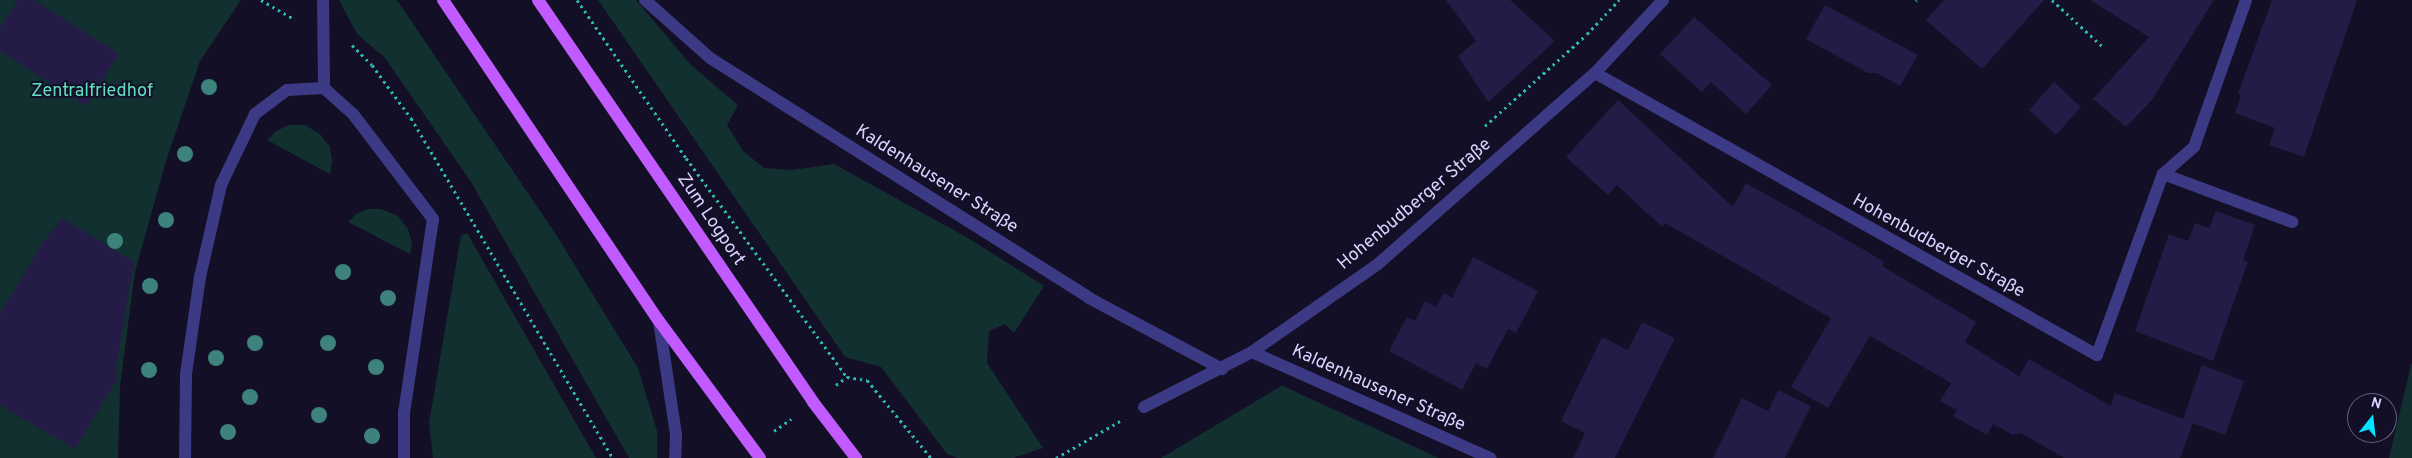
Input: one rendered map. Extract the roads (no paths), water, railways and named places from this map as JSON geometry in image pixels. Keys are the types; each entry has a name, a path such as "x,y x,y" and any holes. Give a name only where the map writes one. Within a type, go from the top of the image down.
{"main road":[{"path":"443,0 659,321 760,458"},
{"name":"Zum Logport","path":"538,0 813,402 856,458"}],"street":[{"path":"324,0 324,88"},
{"name":"Kaldenhausener Straße","path":"645,0 727,68 1089,298 1222,369"},
{"name":"Hohenbudberger Straße","path":"1144,407 1222,369 1252,352 1378,264 1595,73 1663,0"},
{"name":"Hohenbudberger Straße","path":"1595,73 2097,355 2163,174 2194,147 2246,0"},
{"path":"185,458 186,374 200,277 221,185 255,114 286,90 324,88 353,114 432,219 404,412 404,458"},
{"path":"2163,174 2292,222"},
{"path":"659,321 676,434 675,458"},
{"name":"Kaldenhausener Straße","path":"1252,352 1490,458"}],"park label":[{"name":"Zentralfriedhof","path":"92,92"}]}
